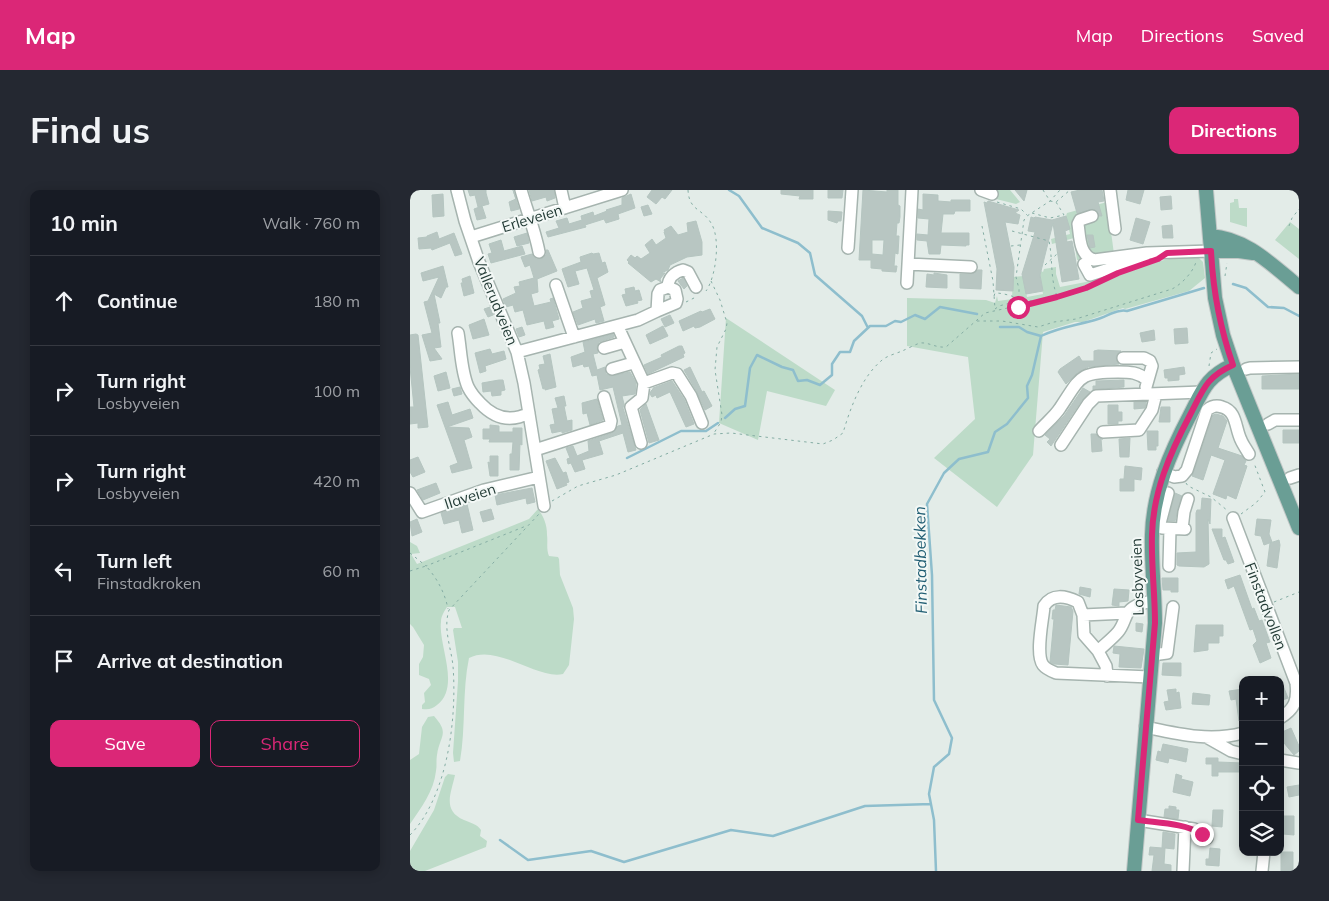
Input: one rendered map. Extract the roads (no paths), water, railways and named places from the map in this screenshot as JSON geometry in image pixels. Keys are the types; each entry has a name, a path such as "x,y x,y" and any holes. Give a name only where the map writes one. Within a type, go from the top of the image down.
{"main road":[{"path":"1206,190 1210,236 1204,251 1223,335 1240,367 1299,528"},
{"path":"1210,236 1222,237 1241,243 1299,287"},
{"path":"1204,251 1256,253"},
{"name":"Losbyveien","path":"1134,871 1152,655 1160,527 1156,503 1163,472 1175,444 1209,380 1214,376 1240,367"}],"street":[{"name":"Vallerudveien","path":"457,190 479,262 517,352 524,382 544,506"},
{"path":"521,190 536,234 539,252"},
{"path":"560,190 565,208"},
{"name":"Erleveien","path":"471,237 622,190"},
{"path":"848,248 852,190"},
{"path":"907,283 912,190"},
{"path":"1110,190 1115,229"},
{"path":"1092,216 1080,220 1078,224 1083,251 1090,259 1098,260 1204,251"},
{"path":"1084,264 1090,275 1130,264 1152,255"},
{"path":"1097,264 1152,255"},
{"path":"908,264 971,267"},
{"path":"668,287 670,278 677,272 684,270 688,272 696,287"},
{"path":"556,285 574,337"},
{"path":"517,352 638,320 676,303 675,290 668,287 661,289 658,294 656,311"},
{"path":"618,326 633,363 644,383 642,398 632,407 641,443"},
{"path":"458,332 466,379 473,396 485,408 501,418 510,419 529,413"},
{"path":"604,348 624,342"},
{"path":"1103,432 1139,430 1152,410 1151,394 1147,380 1152,366 1150,361 1144,358 1123,358"},
{"path":"612,369 633,363"},
{"path":"1240,367 1299,367"},
{"path":"1039,431 1060,409 1073,386 1092,373 1124,372 1139,374 1147,380"},
{"path":"644,383 672,373 677,374 688,389 702,423"},
{"path":"1061,445 1088,404 1096,396 1202,392"},
{"path":"535,450 610,426 611,421 604,397"},
{"path":"1163,472 1174,477 1182,476 1187,470 1208,410 1212,407 1228,408 1232,412 1240,440 1250,454"},
{"path":"1268,424 1275,420 1299,420"},
{"name":"Ilaveien","path":"410,494 422,512 484,490 539,477"},
{"path":"1168,493 1160,527 1169,566"},
{"path":"1160,527 1183,529 1184,512 1188,498"},
{"name":"Finstadvollen","path":"1233,518 1292,674 1297,692 1295,703 1290,712 1284,716"},
{"path":"1107,676 1106,666 1098,651 1084,635 1083,615 1078,602 1062,597 1047,601 1044,606 1039,650 1040,660 1044,666 1056,673 1107,676 1150,676"},
{"path":"1083,615 1127,613 1138,606 1155,601"},
{"path":"1152,655 1167,653 1173,607"},
{"path":"1098,651 1118,632 1124,623 1127,613"},
{"path":"1145,726 1206,738 1229,737 1239,734"},
{"path":"1206,738 1239,753"},
{"path":"1284,761 1299,763"},
{"path":"1138,820 1194,829 1207,838"},
{"path":"1183,871 1185,827"},
{"path":"1262,871 1264,856"}],"waterway":[{"path":"729,190 739,196 762,228 798,243 810,253 815,275 862,316 868,328"},
{"path":"1233,284 1246,288 1268,307 1284,308 1299,316"},
{"name":"Finstadbekken","path":"936,871 934,820 929,794 934,767 949,754 952,738 934,700 932,575 927,504 944,473 959,459 988,452 995,432 1007,424 1028,398 1027,386 1032,375 1041,336 1062,328 1098,319 1114,312 1127,311 1204,288"},
{"path":"725,418 735,409 745,406 750,368 757,355 793,370 798,381 807,380 820,385 832,375 832,364 840,352 850,352 854,341 870,326 886,326 895,321 901,322 915,315 925,319 940,307 977,314"},
{"path":"1000,327 1019,327 1027,332 1041,336"},
{"path":"627,458 681,431 706,431 718,423"},
{"path":"500,840 528,860 591,851 624,862 731,830 773,836 865,806 931,804"}]}
